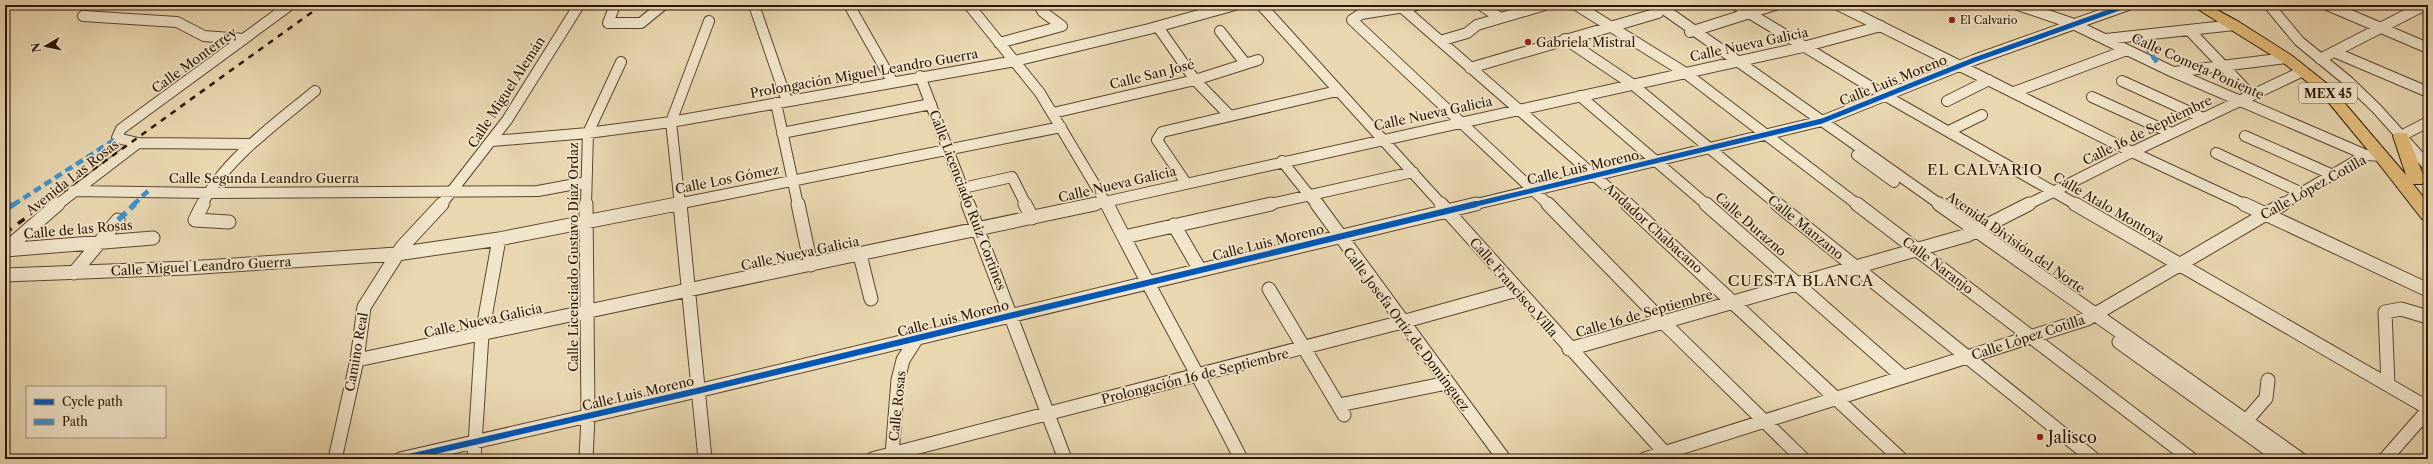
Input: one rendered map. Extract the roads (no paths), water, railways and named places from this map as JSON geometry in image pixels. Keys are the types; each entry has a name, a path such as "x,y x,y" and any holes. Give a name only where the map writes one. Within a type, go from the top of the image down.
{"highway":[{"name":"MEX 45","path":"2198,5 2234,25 2286,58 2325,89 2374,156 2428,214"},
{"name":"MEX 45","path":"2209,5 2245,25 2314,69 2358,112 2428,194"},
{"path":"2376,134 2374,156 2428,194"},
{"path":"2401,136 2416,180"}],"street":[{"name":"Calle Monterrey","path":"138,143 117,138 121,129 290,5"},
{"name":"Calle Miguel Alemán","path":"397,254 454,191 492,141 579,5"},
{"path":"615,5 608,23 641,23 663,5"},
{"path":"754,5 781,102 782,133 811,265"},
{"path":"850,5 892,81"},
{"path":"969,5 1015,61 1053,113 1105,201 1146,283 1199,375 1241,459"},
{"path":"999,43 1062,26 1043,12 1039,5"},
{"name":"Prolongación Miguel Leandro Guerra","path":"492,141 588,133 671,122 920,76 1015,61 1158,27 1235,5"},
{"name":"Calle Francisco Villa","path":"1261,5 1413,172 1569,349 1665,453"},
{"path":"1417,5 1401,6 1361,14 1352,20 1462,121 1534,190 1664,323 1803,459"},
{"path":"1481,5 1500,18"},
{"path":"1440,40 1467,33 1477,25 1545,5"},
{"name":"Calle Naranjo","path":"1576,5 1684,72 2032,336 2191,459"},
{"name":"Avenida División del Norte","path":"1648,5 1658,9 2091,316 2300,459"},
{"name":"Calle Atalo Montoya","path":"1736,5 1884,95 1950,131 2428,409"},
{"path":"1691,32 1775,5"},
{"path":"1838,5 2132,152 2264,215 2428,290"},
{"name":"Calle Cometa Poniente","path":"2018,5 2071,23 2173,72 2374,156"},
{"path":"2269,5 2299,41 2349,82 2401,136 2416,155 2428,166"},
{"path":"2327,5 2428,48"},
{"path":"2320,59 2425,5"},
{"name":"Andador Chabacano","path":"1401,6 1517,109 1596,175 1735,302 1901,459"},
{"name":"Calle Luis Moreno","path":"400,459 698,391 1817,122 1958,65 2071,23 2123,6"},
{"path":"1470,68 1611,26 1658,9"},
{"path":"83,16 177,22 204,36 244,39"},
{"path":"705,459 690,290 671,122 709,21"},
{"path":"2106,39 2234,25"},
{"name":"Calle Nueva Galicia","path":"357,360 979,230 1462,121 1803,47 1881,26"},
{"path":"1158,27 1195,80 1230,116"},
{"path":"2189,30 2251,95"},
{"path":"1220,31 1245,63"},
{"name":"Calle Manzano","path":"1565,39 1632,84 1708,149 2094,459"},
{"path":"2014,92 2126,50"},
{"path":"2334,52 2428,92"},
{"path":"2173,72 2286,58"},
{"name":"Calle San José","path":"1053,113 1195,80 1258,60"},
{"name":"Calle Licenciado Gustavo Díaz Ordaz","path":"586,459 588,416 588,222 586,182 588,133 621,62"},
{"name":"Calle 16 de Septiembre","path":"1569,349 1856,268 1973,233 2132,152 2303,71"},
{"name":"Calle Licenciado Ruiz Cortines","path":"920,76 1049,413 1065,459"},
{"path":"1947,101 1989,80"},
{"path":"2122,81 2203,118"},
{"path":"229,222 195,220 208,194 251,144 315,91"},
{"path":"1186,183 1157,140 1158,136 1162,132 1338,91"},
{"name":"Calle Durazno","path":"1580,96 1799,284 1902,377"},
{"path":"2092,97 2171,133"},
{"path":"782,133 931,104"},
{"path":"1950,131 1982,115"},
{"path":"2401,136 2428,122"},
{"name":"Calle Los Gómez","path":"397,254 499,239 588,222 1061,127"},
{"path":"2245,136 2333,174"},
{"path":"138,143 251,144"},
{"name":"Avenida Las Rosas","path":"5,250 73,191 138,143"},
{"path":"2216,153 2302,193"},
{"path":"2416,155 2428,159"},
{"name":"Calle López Cotilla","path":"1645,459 2091,316 2181,265 2333,174 2374,156"},
{"name":"Calle Josefa Ortiz de Domínguez","path":"1282,161 1310,195 1504,459"},
{"path":"1124,237 1413,172"},
{"path":"963,188 1012,178 1032,218"},
{"path":"454,191 538,191 586,182"},
{"name":"Calle Segunda Leandro Guerra","path":"73,191 208,194 454,191"},
{"path":"74,273 118,220"},
{"path":"1174,226 1200,270"},
{"name":"Calle de las Rosas","path":"5,250 153,238"},
{"path":"474,459 482,334 499,239"},
{"name":"Calle Miguel Leandro Guerra","path":"5,275 187,268 397,254"},
{"name":"Camino Real","path":"335,459 357,360 364,307 397,254"},
{"path":"860,255 871,299"},
{"path":"1269,289 1341,410 1447,383"},
{"name":"Prolongación 16 de Septiembre","path":"872,459 1304,348 1517,290"},
{"path":"2388,385 2385,312 2390,308 2399,309 2428,317"},
{"name":"Avenida División del Norte","path":"2091,316 2282,459"},
{"name":"Calle Rosas","path":"892,454 898,380 903,360 917,338"},
{"path":"2246,421 2265,403 2270,390 2268,380"},
{"path":"2385,459 2428,409"}],"railway":[{"path":"44,205 322,5"},
{"path":"5,233 45,204"}],"place":[{"name":"El Calvario","path":"1952,20"},
{"name":"Gabriela Mistral","path":"1528,42"},
{"name":"Jalisco","path":"2040,437"}],"district":[{"name":"EL CALVARIO","path":"1985,169"},
{"name":"CUESTA BLANCA","path":"1801,280"}]}
